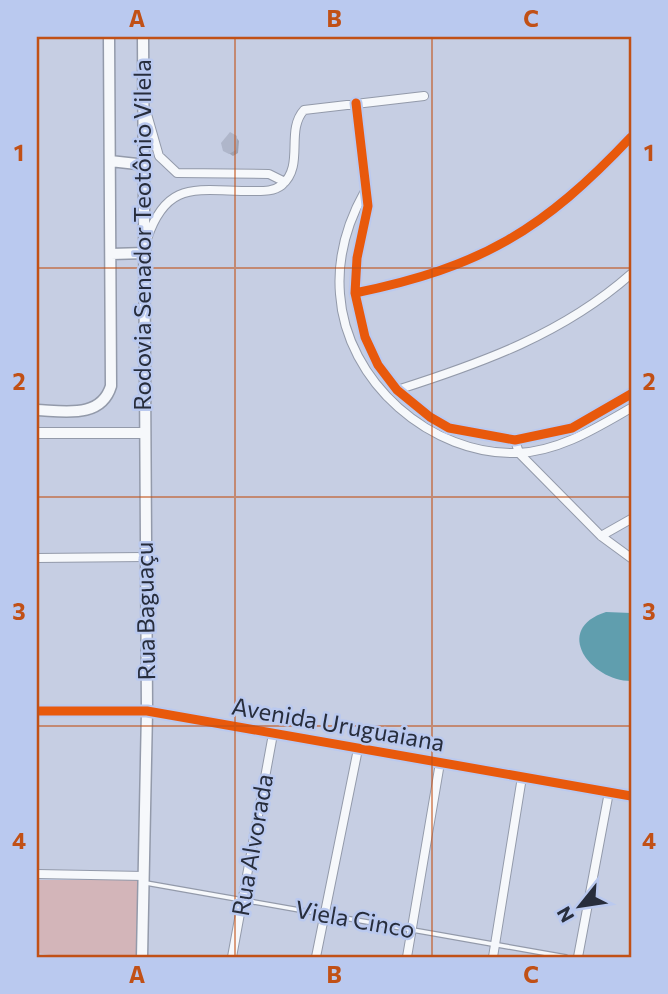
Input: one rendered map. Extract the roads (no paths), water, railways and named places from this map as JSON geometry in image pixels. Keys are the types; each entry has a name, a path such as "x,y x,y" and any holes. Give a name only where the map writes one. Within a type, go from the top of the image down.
{"main road":[{"name":"Rodovia Senador Teotônio Vilela","path":"37,410 85,411 102,402 108,394 112,378 109,37"},
{"name":"Rodovia Senador Teotônio Vilela","path":"143,37 146,165 144,433"},
{"path":"110,161 146,165"},
{"path":"111,254 145,253"},
{"name":"Rua Baguaçu","path":"142,957 147,711 144,433"}],"street":[{"path":"146,241 155,215 164,203 177,194 193,191 269,191 285,181 293,169 297,122 304,110 424,96"},
{"path":"144,101 159,156 177,173 269,174 285,181"},
{"path":"356,103 368,214 355,272 355,293 365,337 378,365 397,390 412,405 449,428 514,440 572,428 631,394"},
{"path":"355,293 416,280 480,257 538,223 567,201 631,137"},
{"path":"365,191 345,238 340,271 340,296 346,325 368,370 390,400 411,419 463,446 491,452 519,453 573,440 631,408"},
{"path":"340,271 355,272"},
{"path":"397,390 467,367 543,335 589,308 631,274"},
{"path":"368,370 378,365"},
{"path":"37,433 144,433"},
{"path":"514,440 519,453 601,536 631,558"},
{"path":"601,536 631,519"},
{"path":"37,558 144,557"},
{"name":"Avenida Uruguaiana","path":"37,710 147,711 631,796"},
{"name":"Rua Alvorada","path":"232,957 273,734"},
{"path":"316,957 358,748"},
{"path":"407,957 440,763"},
{"path":"493,957 522,777"},
{"path":"578,957 608,792"},
{"name":"Viela Cinco","path":"37,874 144,879"}],"lane":[{"name":"Viela Cinco","path":"144,879 324,915 566,957"}],"water":[{"path":"606,612 631,613 631,681 602,673 583,653 579,641 581,630 590,620"}]}
